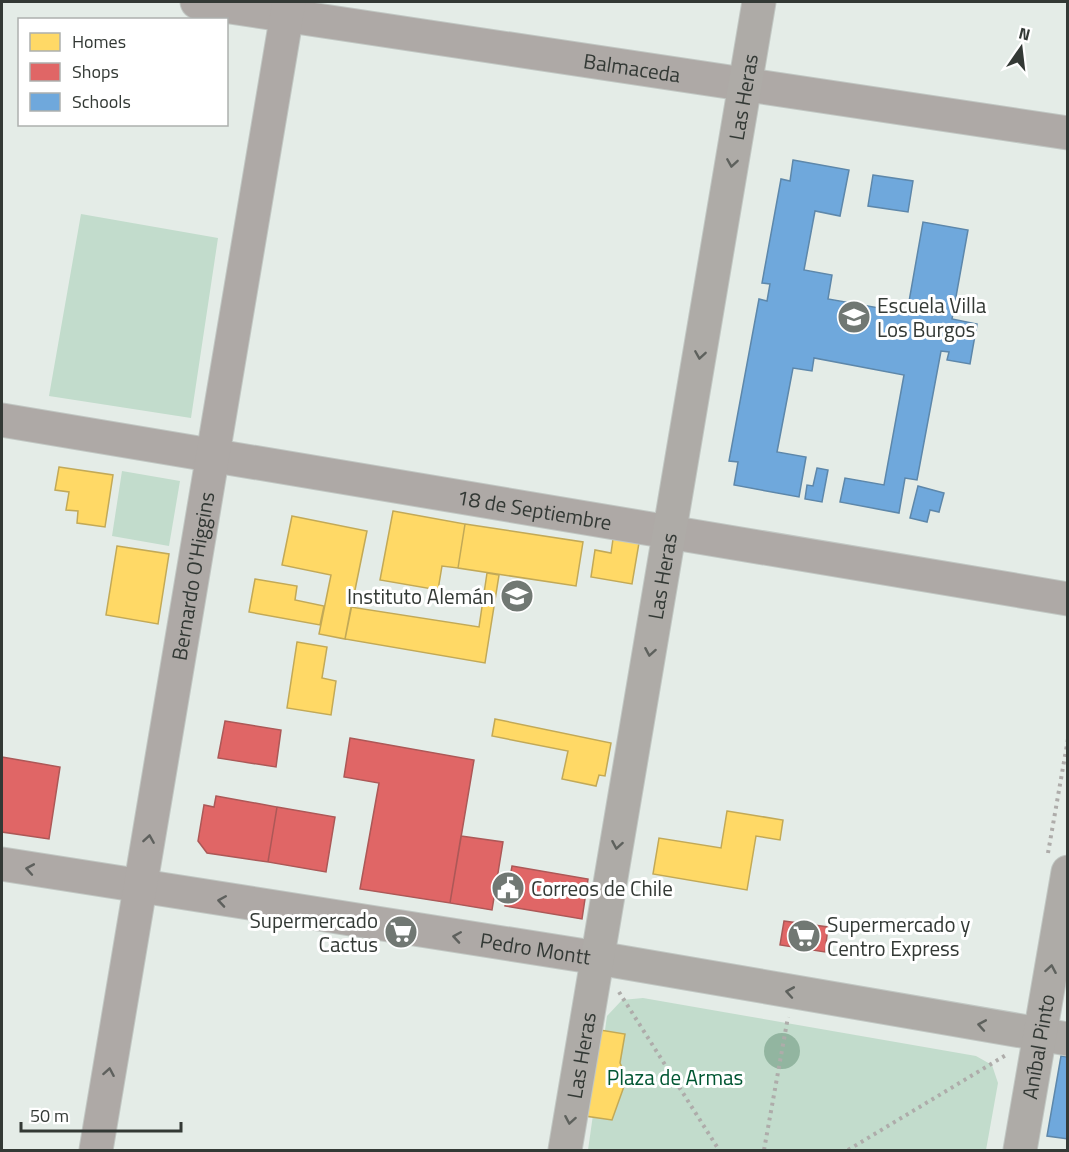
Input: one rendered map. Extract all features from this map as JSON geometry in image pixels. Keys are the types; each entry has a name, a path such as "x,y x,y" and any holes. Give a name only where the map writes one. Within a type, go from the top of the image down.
{"main road":[{"name":"Las Heras","path":"565,1150 759,2"},
{"name":"Aníbal Pinto","path":"1020,1150 1054,1037 1068,872"},
{"name":"Pedro Montt","path":"597,958 1054,1037"}],"street":[{"name":"Balmaceda","path":"197,2 288,8 745,85 1068,133"},
{"name":"Bernardo O'Higgins","path":"96,1150 288,8"},
{"name":"18 de Septiembre","path":"2,420 1068,599"},
{"name":"Pedro Montt","path":"2,864 141,888 597,958"}],"path":[{"path":"597,958 719,1150"},
{"path":"764,1150 792,992"},
{"path":"848,1150 1054,1037"}],"green space":[{"path":"81,214 218,238 191,418 49,396"},
{"path":"122,471 180,481 169,546 112,536"},
{"name":"Plaza de Armas","path":"643,998 976,1056 992,1065 998,1083 986,1150 588,1150 607,1016 622,1000"}],"shaded area":[{"path":"782,1033 795,1038 800,1051 795,1064 782,1069 769,1064 764,1051 769,1038"}],"building: Homes":[{"path":"59,467 113,475 105,527 77,523 78,511 66,510 69,492 55,490"},
{"path":"393,511 465,524 458,568 442,566 438,590 380,580"},
{"path":"292,516 367,531 345,639 319,634 331,575 282,565"},
{"path":"465,524 583,542 576,586 458,568"},
{"path":"613,539 639,543 632,584 591,577 595,550 611,553"},
{"path":"117,546 169,554 158,624 106,615"},
{"path":"487,573 499,575 485,663 345,639 351,607 479,627"},
{"path":"255,579 297,586 295,600 324,606 320,625 249,612"},
{"path":"297,642 327,647 322,678 336,681 331,715 287,708"},
{"path":"495,719 611,743 605,776 599,775 596,786 562,779 568,751 492,736"},
{"path":"727,811 783,820 780,840 756,836 747,890 653,874 659,838 721,848"},
{"path":"594,1029 625,1034 620,1063 627,1078 612,1120 585,1116"}],"building: Shops":[{"path":"225,721 281,730 276,767 218,758"},
{"path":"350,738 474,760 450,903 360,889 379,783 344,777"},
{"path":"2,757 60,767 49,839 2,832"},
{"path":"216,796 277,807 268,862 207,853 198,841 204,805 214,807"},
{"path":"277,807 335,817 326,872 268,862"},
{"path":"461,836 503,842 492,910 450,903"},
{"path":"512,866 588,879 582,919 505,906"},
{"name":"Supermercado y Centro Express","path":"784,921 828,927 825,952 780,945"}],"building: Schools":[{"path":"793,160 849,170 840,216 815,211 804,270 832,275 828,299 907,313 923,222 968,230 952,319 977,324 970,364 947,360 949,352 941,351 917,480 905,478 899,513 840,502 845,478 884,485 904,375 814,358 812,371 793,368 777,452 806,457 799,497 734,485 738,462 729,461 759,299 767,301 770,284 762,283 781,179 790,181"},
{"path":"873,175 913,181 908,212 868,206"},
{"path":"817,468 828,470 822,502 805,499 807,485 813,486"},
{"path":"918,486 944,493 939,512 930,510 927,522 910,518"},
{"path":"1061,1056 1068,1057 1068,1139 1047,1136"}],"place":[{"name":"Escuela Villa Los Burgos","path":"854,317"},
{"name":"Instituto Alemán","path":"517,596"},
{"name":"Correos de Chile","path":"508,888"},
{"name":"Supermercado Cactus","path":"401,932"},
{"name":"Supermercado y Centro Express","path":"804,936"}]}
